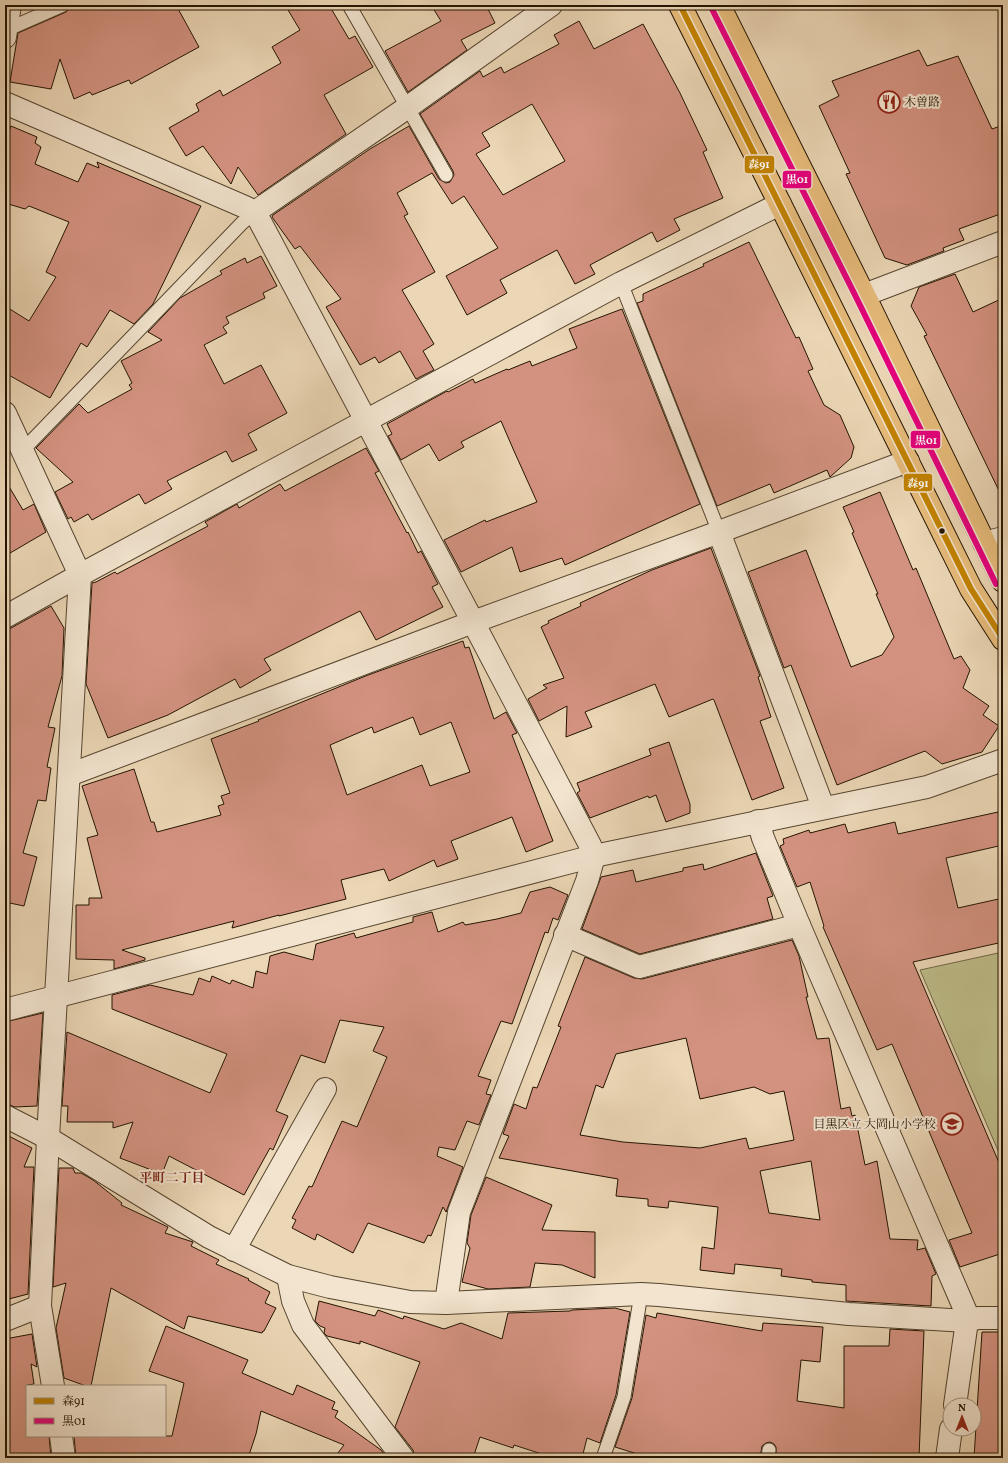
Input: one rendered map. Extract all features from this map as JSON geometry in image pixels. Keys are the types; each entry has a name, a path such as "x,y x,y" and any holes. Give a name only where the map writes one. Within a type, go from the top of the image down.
{"main road":[{"path":"680,5 971,589 1003,640"},
{"path":"719,5 864,295 994,541 1003,581"}],"street":[{"path":"5,34 10,5"},
{"path":"255,212 408,107 540,8"},
{"path":"5,103 255,212 473,622 594,856 587,880 459,1212 446,1303"},
{"path":"5,617 621,283 780,204"},
{"path":"864,295 1003,242"},
{"path":"5,413 80,575 40,1306 53,1385"},
{"path":"69,775 473,622 908,461"},
{"path":"719,532 823,807"},
{"path":"5,1010 594,856 823,807 927,787 1003,760"},
{"path":"758,821 763,838 799,925 966,1312 967,1321 956,1397"},
{"path":"565,935 639,967 799,925"},
{"path":"234,1250 325,1089"},
{"path":"5,1116 48,1138 209,1237 288,1276 330,1287 410,1302 446,1303 641,1294 849,1314 967,1321 978,1318 1003,1318"},
{"path":"288,1276 293,1301 303,1325 403,1458"},
{"path":"5,1320 40,1306"},
{"path":"61,1437 64,1458"},
{"path":"947,1458 950,1437"}],"lane":[{"path":"5,34 62,5"},
{"path":"349,5 446,175"},
{"path":"23,450 242,223 255,212"},
{"path":"621,283 719,532"},
{"path":"603,1458 624,1397 641,1294"}],"shaded area":[{"path":"1003,952 1003,1162 920,970"}],"building":[{"path":"76,5 176,5 199,47 131,84 129,80 92,95 90,92 74,99 60,59 51,89 10,82 18,33 66,12"},
{"path":"285,5 329,5 349,39 355,36 373,67 324,95 346,134 258,195 238,167 231,184 203,146 186,156 169,128 199,111 196,104 220,90 223,96 281,63 272,47 300,30"},
{"path":"431,5 486,5 495,23 461,40 467,50 408,92 385,51 441,21"},
{"path":"579,21 594,49 643,24 680,93 707,150 703,152 723,198 674,219 680,230 657,242 652,232 590,265 595,274 575,284 557,250 500,280 507,293 467,315 446,276 498,248 464,196 452,204 432,173 397,193 408,214 404,216 435,272 402,290 434,344 423,351 434,370 416,379 400,351 379,363 375,357 360,365 326,307 341,299 300,246 295,249 272,217 273,215 370,149 409,126 439,179 446,183 450,182 454,175 453,171 420,114 480,71 483,77 501,67 504,73 559,44 554,35","holes":["532,104 565,161 503,195 476,154 490,146 482,133"]},
{"path":"919,50 927,66 958,56 992,129 1003,125 1003,213 959,229 964,240 943,248 944,251 907,265 885,258 846,174 850,173 819,106 839,96 832,81"},
{"path":"11,126 37,137 35,143 41,147 35,164 78,182 87,163 99,168 97,162 201,206 153,304 134,324 110,310 87,347 81,343 50,398 5,373 5,306 29,321 56,277 46,272 69,222 29,206 25,209 5,203 5,141"},
{"path":"749,242 796,338 799,337 813,369 808,371 824,405 840,415 854,447 851,458 830,477 827,470 774,493 770,484 717,506 637,303 643,301 643,294 704,266 703,264"},
{"path":"261,256 277,286 263,293 265,298 226,317 229,323 223,327 227,333 204,345 224,384 261,365 287,413 248,434 257,450 232,462 226,451 167,481 172,489 145,504 139,494 92,520 88,514 74,522 71,517 68,519 55,492 73,482 36,448 79,404 88,413 132,389 129,385 132,383 121,361 162,340 148,332 180,298 222,274 220,271 245,258 247,263"},
{"path":"955,274 973,312 1003,298 1003,499 924,336 927,335 911,306 919,287"},
{"path":"622,309 700,504 565,565 562,558 520,572 512,547 461,572 444,540 485,520 486,522 537,502 501,421 461,442 464,447 439,461 429,444 401,460 388,436 392,434 387,424 447,391 448,392 473,379 475,383 530,361 532,366 577,348 569,329"},
{"path":"366,448 379,471 375,473 418,553 421,551 438,584 432,587 443,607 376,640 360,611 264,659 271,670 240,688 235,679 168,715 108,738 86,684 92,583 115,572 117,574 208,526 205,522 237,504 239,508 280,484 285,491"},
{"path":"5,480 23,510 34,504 46,532 5,556"},
{"path":"880,492 913,570 916,568 954,659 961,656 970,670 963,688 989,706 983,715 999,726 982,752 942,764 925,751 837,785 791,665 784,668 748,572 806,550 851,667 882,655 894,637 843,507"},
{"path":"711,548 760,676 758,677 771,717 760,721 784,788 752,800 713,699 669,717 655,684 585,712 592,727 566,737 567,706 539,721 528,699 547,688 543,685 564,678 541,627 549,623 548,621 581,606 580,603 652,570"},
{"path":"51,606 64,628 62,676 48,727 55,728 47,767 51,768 46,801 38,800 23,853 37,857 24,906 5,902 5,630"},
{"path":"463,641 465,648 469,647 494,719 506,712 517,733 512,735 553,841 526,852 512,817 451,841 458,859 437,867 434,860 389,881 384,869 341,880 346,899 232,928 234,921 122,950 145,958 145,960 114,969 114,960 76,959 76,905 89,905 89,898 102,898 87,838 98,835 82,786 134,769 151,822 154,822 157,832 221,815 218,806 224,804 221,796 230,793 211,739 259,721 258,720 368,675","holes":["413,717 420,735 451,722 470,772 430,786 422,765 347,795 330,745 372,727 374,733"]},
{"path":"669,742 690,804 690,813 666,822 656,795 649,798 648,796 590,818 577,793 580,791 577,783 651,755 649,749"},
{"path":"998,812 1003,835 1003,845 946,858 958,908 1003,898 1003,942 913,962 1003,1172 1003,1253 960,1267 949,1240 972,1233 892,1044 877,1050 823,927 824,926 810,882 797,887 780,846 784,844 783,839 809,830 810,833 845,824 848,833 895,822 898,834"},
{"path":"756,853 773,896 767,898 773,919 640,954 582,929 601,877 633,870 636,882 683,871 683,868 703,864 704,870"},
{"path":"550,887 568,895 558,920 553,918 548,933 545,932 512,1024 501,1021 478,1076 491,1080 486,1094 491,1095 479,1125 467,1121 455,1150 439,1147 437,1156 463,1167 446,1212 443,1207 431,1236 428,1235 424,1243 368,1223 353,1253 317,1234 315,1240 292,1228 296,1220 292,1218 309,1186 312,1187 342,1121 357,1127 387,1057 373,1051 384,1027 340,1020 325,1063 301,1055 276,1111 288,1116 273,1150 270,1148 244,1195 169,1156 162,1174 120,1158 133,1122 113,1128 113,1122 67,1122 68,1106 62,1106 67,1032 210,1093 227,1054 112,1009 112,995 150,985 193,995 199,978 210,982 212,976 230,984 232,980 253,988 256,971 267,974 270,956 284,952 313,960 316,944 354,933 356,938 413,922 413,917 432,912 438,932 463,922 465,925 497,919 521,913 530,892"},
{"path":"792,940 799,956 808,997 806,997 817,1039 829,1038 841,1109 850,1107 852,1116 855,1115 865,1165 877,1161 890,1239 918,1240 917,1250 925,1248 936,1274 932,1276 931,1306 846,1301 846,1285 812,1282 812,1280 781,1276 782,1269 735,1264 734,1274 700,1270 702,1247 714,1249 718,1207 669,1201 668,1208 648,1206 648,1199 616,1196 618,1179 499,1158 509,1136 503,1134 514,1104 526,1109 533,1087 537,1088 561,1027 558,1026 585,957 634,978 642,979","holes":["686,1038 700,1099 754,1087 770,1094 784,1091 794,1140 749,1149 746,1138 700,1148 623,1142 580,1135 596,1085 603,1088 616,1054","811,1161 820,1220 769,1213 760,1171"]},
{"path":"43,1013 37,1106 15,1107 7,1104 7,1085 5,1085 5,1022"},
{"path":"5,1134 32,1148 24,1167 34,1167 28,1294 5,1300"},
{"path":"59,1168 73,1168 75,1173 81,1173 93,1180 122,1203 121,1205 168,1227 165,1233 193,1242 191,1246 219,1260 216,1264 249,1279 248,1280 270,1292 265,1303 276,1308 262,1333 188,1316 184,1329 111,1288 91,1385 83,1385 64,1378 56,1328 66,1283 53,1287"},
{"path":"486,1177 552,1205 542,1230 595,1232 595,1278 562,1265 535,1263 530,1287 488,1289 462,1282 470,1248 467,1243 471,1215"},
{"path":"319,1301 375,1316 378,1310 403,1319 404,1316 444,1329 461,1323 502,1339 508,1313 615,1308 630,1312 616,1395 600,1443 587,1438 582,1458 554,1458 514,1445 513,1448 480,1437 473,1458 415,1458 413,1450 395,1427 420,1362 360,1341 360,1344 327,1336 324,1333 325,1328 320,1326 315,1321"},
{"path":"657,1313 762,1331 763,1323 823,1327 820,1362 801,1360 797,1401 844,1408 844,1346 889,1346 890,1329 924,1331 919,1458 776,1458 776,1447 770,1442 762,1446 760,1458 650,1458 615,1447 632,1398 646,1315 656,1318"},
{"path":"166,1326 248,1360 242,1373 293,1395 297,1385 335,1402 332,1409 338,1411 335,1417 381,1450 387,1458 334,1458 344,1445 261,1411 256,1434 248,1458 76,1458 74,1437 172,1436 184,1383 149,1371"},
{"path":"982,1332 1003,1332 1003,1458 974,1458 975,1437 982,1437 982,1397 978,1397"},
{"path":"32,1334 37,1367 31,1364 34,1384 26,1385 26,1437 49,1437 51,1458 5,1458 5,1339"}],"transit line":[{"name":"森91","path":"680,5 971,589 1003,639"},
{"name":"黒01","path":"712,9 857,299 996,584"}],"place":[{"name":"木曽路","path":"889,102"},
{"name":"目黒区立 大岡山小学校","path":"952,1124"}],"district":[{"name":"平町二丁目","path":"172,1177"}]}
